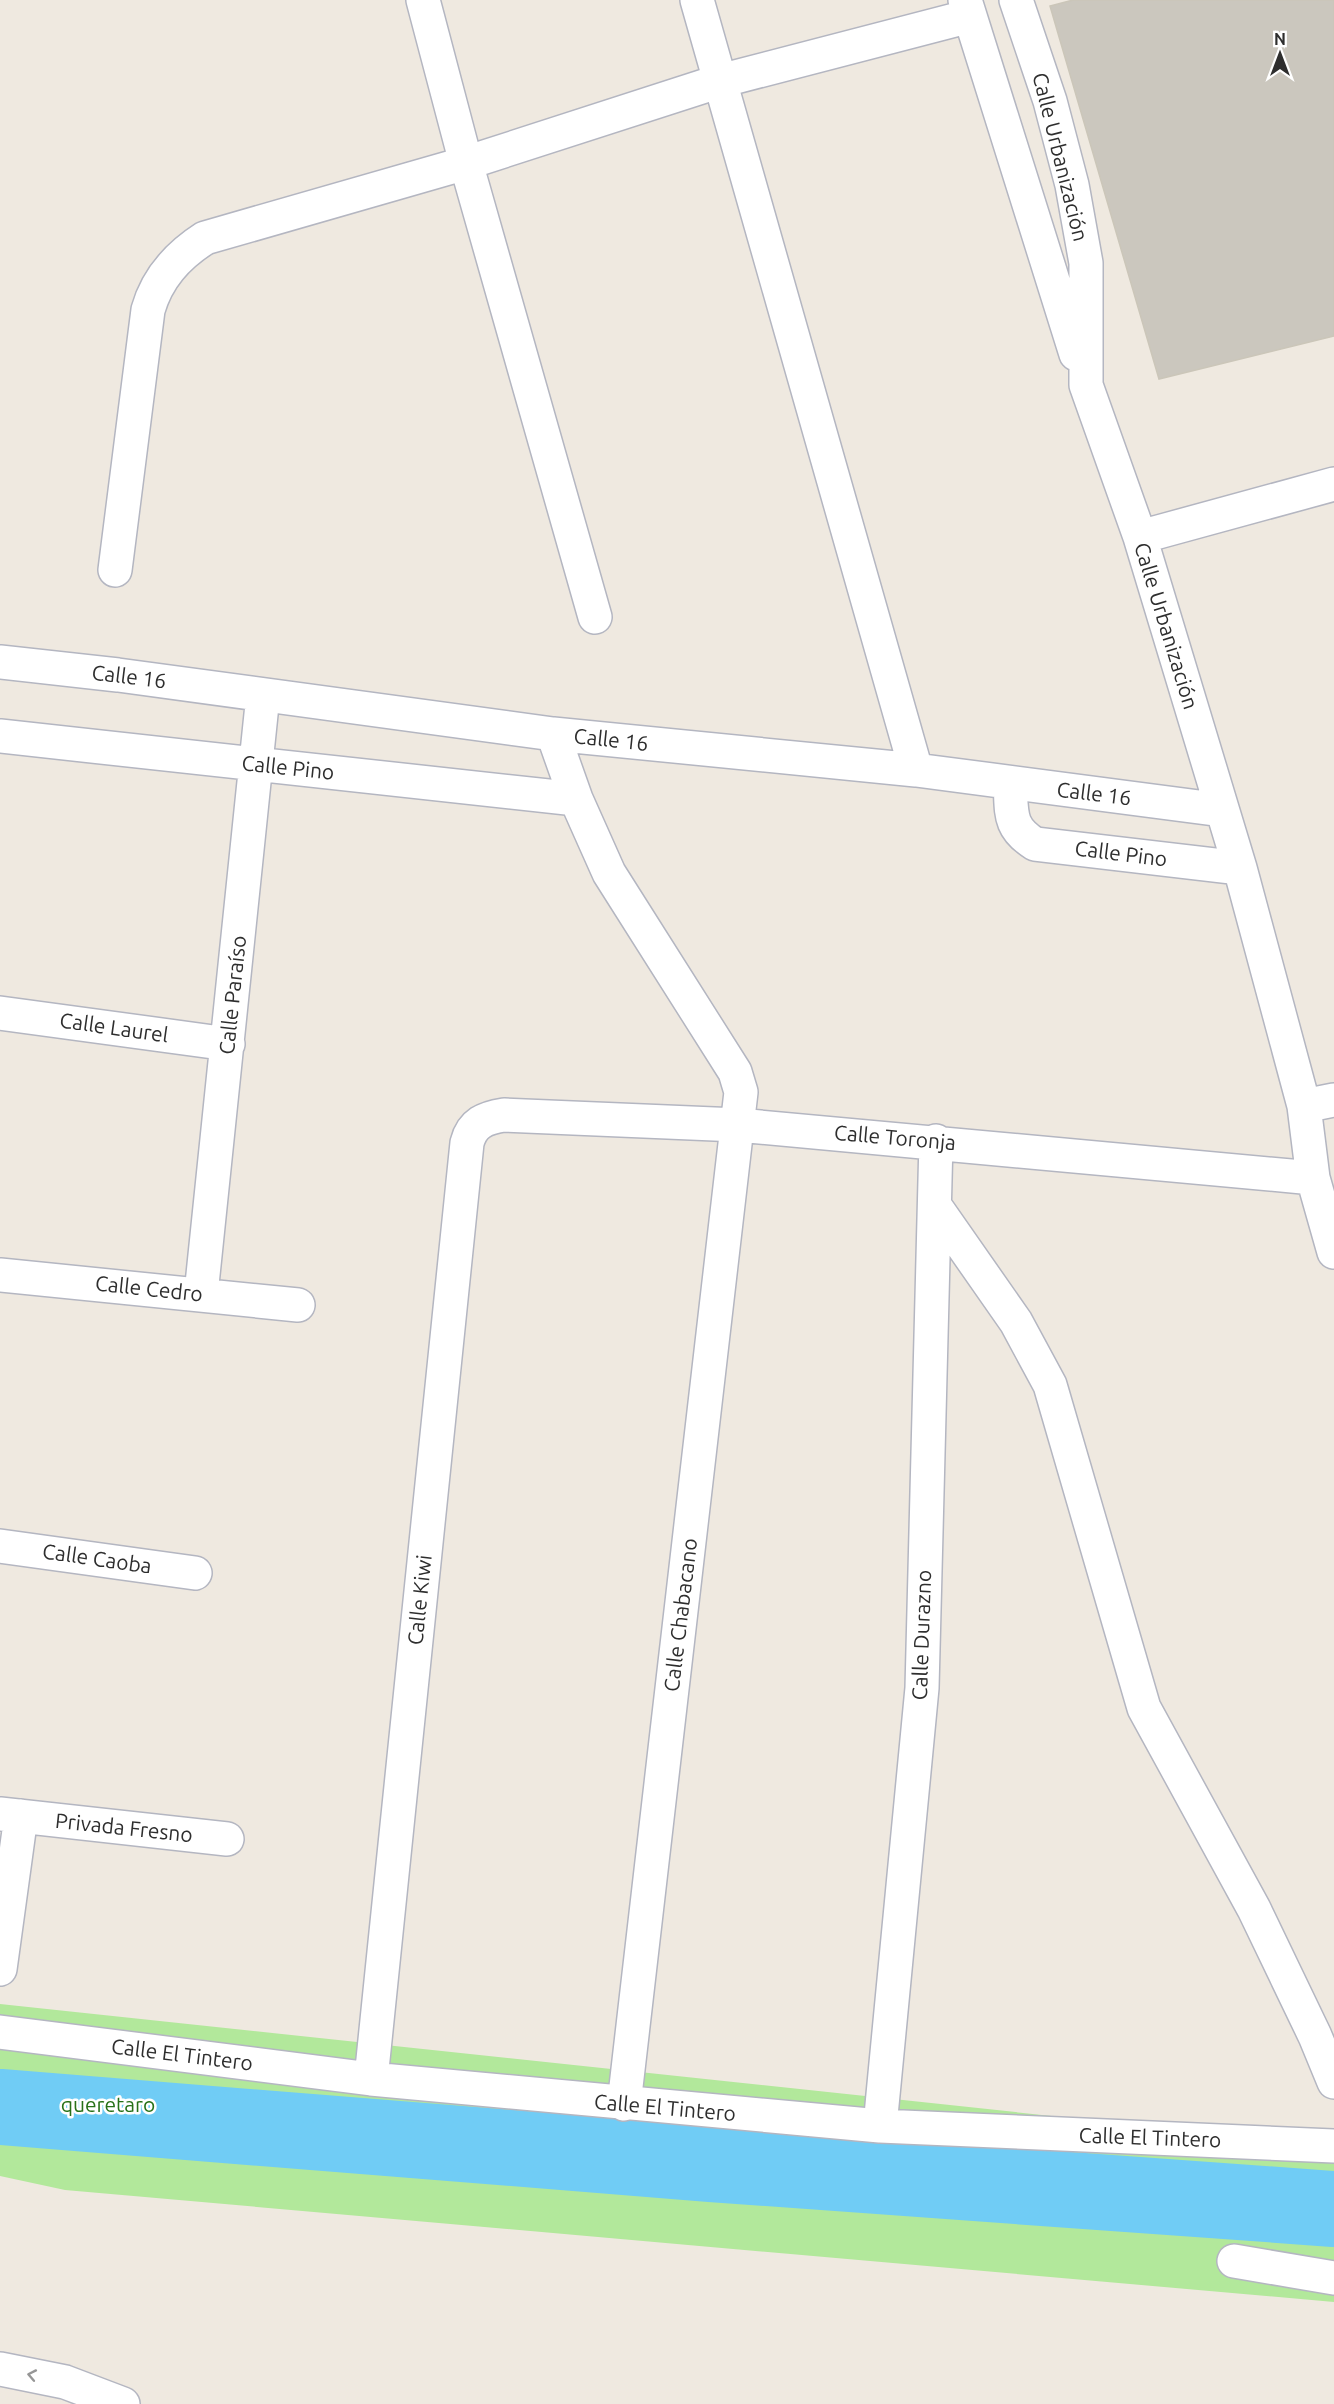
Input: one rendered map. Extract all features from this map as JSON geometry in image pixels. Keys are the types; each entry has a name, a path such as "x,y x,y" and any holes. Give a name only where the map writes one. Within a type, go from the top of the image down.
{"street":[{"path":"423,0 466,163 595,617"},
{"path":"697,0 916,770"},
{"name":"Calle Urbanización","path":"1016,0 1050,101 1072,185 1086,263 1086,385 1140,537 1240,868 1319,1103 1314,1178 1334,1252"},
{"path":"115,570 147,310 153,289 179,255 205,238 466,163 720,81 967,8 1086,385"},
{"path":"1000,114 1050,101"},
{"path":"1140,537 1334,484"},
{"name":"Calle 16","path":"0,662 553,734 916,770 1222,810"},
{"name":"Calle Paraíso","path":"201,1294 263,695"},
{"name":"Calle Chabacano","path":"553,734 576,800 609,873 735,1072 741,1092 624,2104"},
{"name":"Calle Pino","path":"0,736 576,800"},
{"name":"Calle Pino","path":"1010,784 1012,820 1020,834 1035,844 1240,868"},
{"name":"Calle Laurel","path":"0,1013 228,1044"},
{"name":"Calle Toronja","path":"477,1124 504,1115 738,1125 936,1141 1314,1178"},
{"name":"Calle Kiwi","path":"371,2079 467,1143 469,1133 477,1124"},
{"name":"Calle Durazno","path":"880,2126 922,1688 936,1141"},
{"path":"935,1206 1016,1322 1050,1385 1144,1708 1325,2043 1334,2082"},
{"name":"Calle Cedro","path":"0,1275 298,1305"},
{"name":"Calle Caoba","path":"0,1546 195,1573"},
{"path":"0,1969 10,1815"},
{"name":"Privada Fresno","path":"10,1815 227,1839"},
{"name":"Calle El Tintero","path":"0,2032 371,2079 880,2126 1334,2146"},
{"path":"1234,2261 1334,2278"},
{"path":"0,2369 67,2393 123,2404"}],"green space":[{"name":"queretaro","path":"0,2004 1334,2146 1334,2302 65,2190 0,2176"}],"building":[{"path":"1073,0 1334,0 1334,336 1159,379 1050,6"}],"waterway":[{"path":"0,2107 711,2164 1334,2209"}]}
